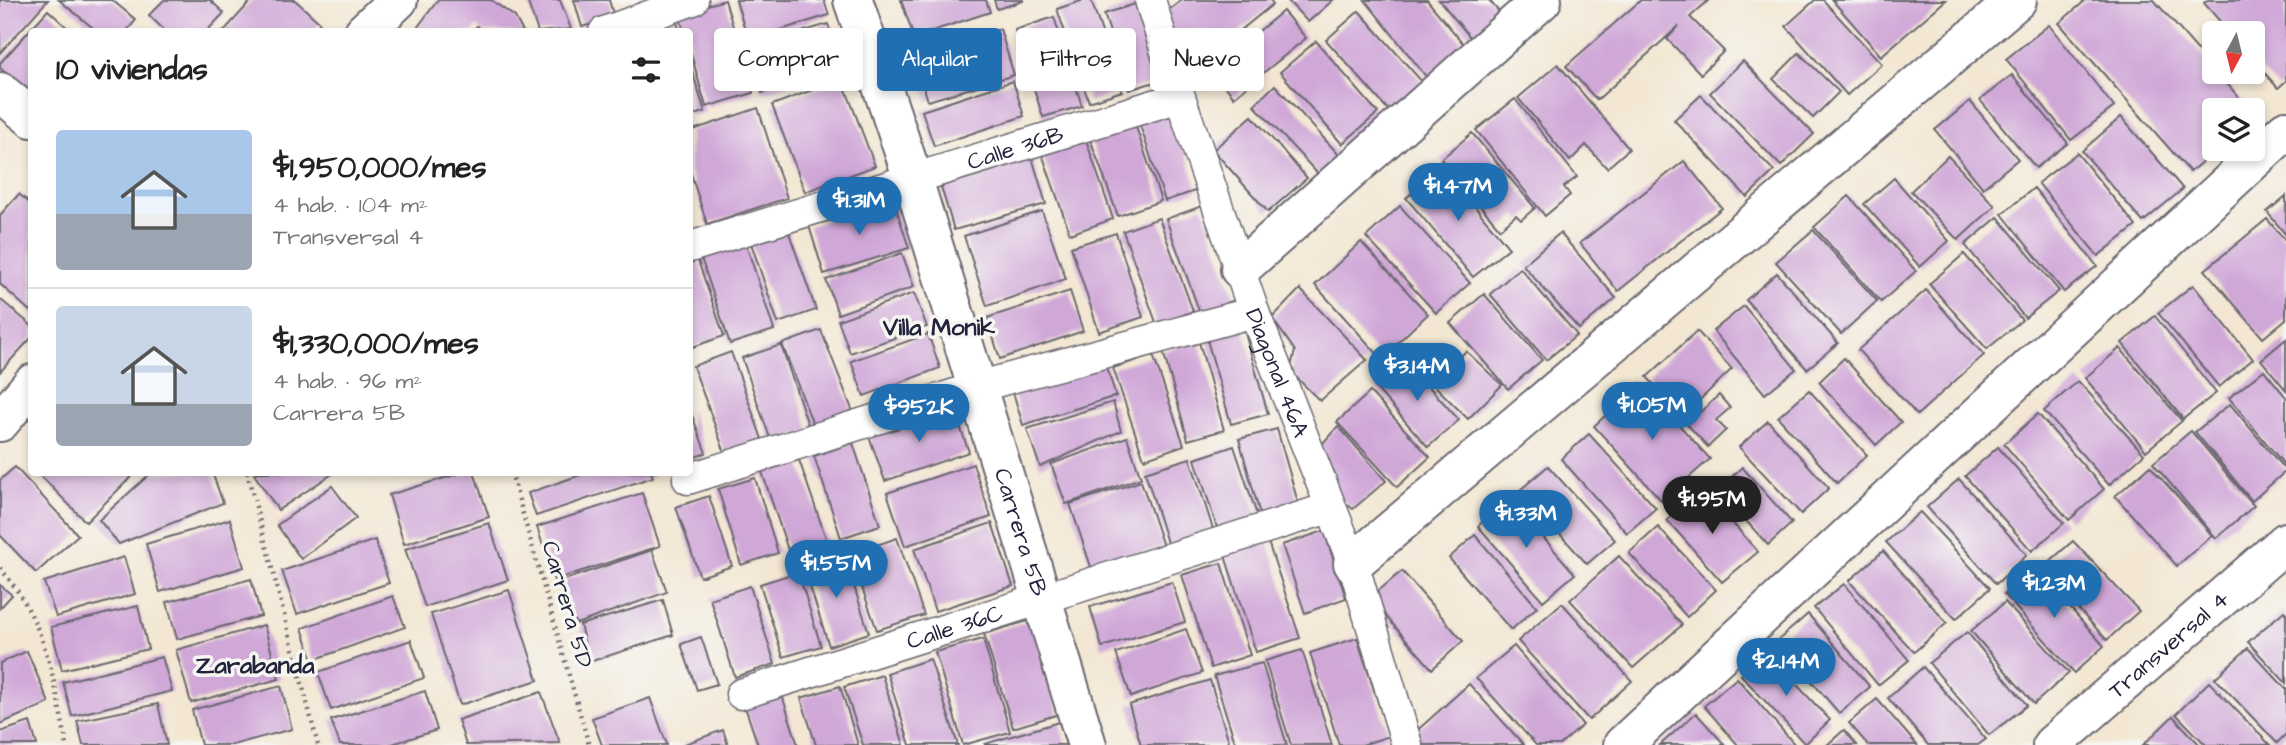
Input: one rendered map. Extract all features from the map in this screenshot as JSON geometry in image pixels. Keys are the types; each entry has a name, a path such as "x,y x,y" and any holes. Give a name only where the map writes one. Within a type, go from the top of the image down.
{"street":[{"name":"Carrera 5B","path":"853,0 912,176 1087,745"},
{"path":"1240,269 1542,0"},
{"path":"1353,563 2017,0"},
{"path":"368,28 393,1"},
{"path":"0,92 28,115"},
{"path":"1623,745 2286,130"},
{"path":"0,422 28,389"},
{"name":"Transversal 4","path":"2052,745 2286,542"}],"lane":[{"path":"615,28 693,0"},
{"name":"Diagonal 46A","path":"1150,0 1180,97 1254,312 1329,508 1353,563 1408,745"},
{"name":"Calle 36B","path":"693,246 912,176 1180,97"},
{"path":"688,479 977,387 1254,312"},
{"name":"Calle 36C","path":"741,694 1329,508"}],"path":[{"path":"248,476 318,745"},
{"name":"Carrera 5D","path":"512,476 589,745"},
{"path":"0,568 23,596 48,655 67,745"}],"building":[{"path":"0,0 48,0 0,53"},
{"path":"59,0 112,0 136,20 129,28 93,28"},
{"path":"164,0 210,0 224,13 210,28 162,28 149,15"},
{"path":"252,0 295,0 320,23 316,28 227,28"},
{"path":"438,0 491,0 515,17 521,28 477,26 417,28"},
{"path":"527,0 560,0 571,28 537,28"},
{"path":"574,0 609,0 614,17 582,27"},
{"path":"725,0 733,28 714,28 714,91 753,93 706,107 693,61 693,28 683,28 679,13"},
{"path":"736,0 824,0 829,15 787,28 744,28"},
{"path":"901,0 986,0 990,12 941,28 911,28"},
{"path":"994,0 1023,0 1023,1 997,9"},
{"path":"1091,0 1101,28 1064,28 1057,9"},
{"path":"1182,0 1270,0 1273,4 1243,28 1170,28 1161,16"},
{"path":"1287,0 1333,0 1308,22"},
{"path":"1365,0 1427,0 1472,54 1433,85"},
{"path":"1439,0 1489,0 1504,18 1475,43"},
{"path":"1641,0 1709,0 1690,17 1724,51 1701,74 1667,39 1679,26 1597,100 1566,66"},
{"path":"1815,0 1823,0 1882,64 1847,95 1786,26"},
{"path":"1832,0 1946,0 1881,56"},
{"path":"2086,0 2154,0 2202,55 2202,84 2227,84 2240,98 2202,98 2203,161 2190,172 2059,23"},
{"path":"2208,0 2282,0 2286,5 2286,81 2278,88 2265,74 2265,21 2220,21 2204,3"},
{"path":"1138,3 1150,38 1150,83 1136,88 1136,28 1109,28 1104,14"},
{"path":"48,10 68,28 32,28"},
{"path":"1283,11 1306,38 1264,72 1263,28"},
{"path":"1359,11 1424,84 1391,113 1326,40"},
{"path":"1054,17 1057,28 1021,28"},
{"path":"676,18 679,28 643,28"},
{"path":"2049,25 2114,107 2071,140 2006,59"},
{"path":"28,32 28,92 0,68 0,63"},
{"path":"1002,36 1014,75 1002,79"},
{"path":"1316,41 1378,113 1342,144 1280,72"},
{"path":"1799,53 1839,92 1813,118 1773,79"},
{"path":"1743,61 1814,134 1781,166 1710,93"},
{"path":"1558,64 1629,149 1607,168 1586,145 1570,161 1518,98"},
{"path":"693,74 705,112 693,115"},
{"path":"2012,75 2068,143 2036,168 1980,100"},
{"path":"1013,81 1024,116 934,146 922,111 983,91 1002,91 1002,85"},
{"path":"1275,85 1340,156 1319,175 1254,105"},
{"path":"810,91 847,91 875,166 805,192 772,105"},
{"path":"925,91 961,91 928,101"},
{"path":"1035,91 1077,91 1082,106 1043,117"},
{"path":"1085,91 1122,91 1089,102"},
{"path":"1229,91 1241,91 1234,97"},
{"path":"1701,95 1774,171 1747,197 1674,120"},
{"path":"1515,99 1577,177 1564,187 1570,195 1545,216 1476,130"},
{"path":"1970,101 2018,159 1983,188 1935,130"},
{"path":"1170,105 1198,190 1165,201 1137,116"},
{"path":"758,108 787,198 707,224 693,180 693,130"},
{"path":"1252,116 1307,178 1268,212 1213,150"},
{"path":"2121,117 2183,189 2143,222 2082,151"},
{"path":"1133,118 1161,201 1118,216 1088,133"},
{"path":"1472,133 1535,208 1521,220 1516,215 1500,229 1441,159"},
{"path":"1085,137 1113,219 1070,234 1041,151"},
{"path":"2077,153 2136,226 2098,256 2038,183"},
{"path":"1031,154 1046,204 954,230 939,180"},
{"path":"1948,156 1995,206 1958,240 1911,191"},
{"path":"1684,161 1722,208 1618,291 1580,243"},
{"path":"1443,168 1509,248 1473,277 1406,198"},
{"path":"1894,178 1949,241 1920,267 1864,204"},
{"path":"2034,188 2097,266 2064,292 2002,214"},
{"path":"19,194 28,202 28,309 0,284 0,215"},
{"path":"1849,196 1916,271 1881,302 1814,227"},
{"path":"2286,196 2286,235 2267,212"},
{"path":"893,199 909,248 824,274 809,226"},
{"path":"1202,206 1235,300 1200,313 1166,219"},
{"path":"1400,206 1470,283 1436,313 1366,237"},
{"path":"1042,211 1066,279 987,306 964,236"},
{"path":"1998,217 2059,291 2025,318 1965,245"},
{"path":"1159,218 1193,311 1157,325 1123,231"},
{"path":"2267,219 2286,241 2286,319 2263,338 2205,270"},
{"path":"788,230 816,310 778,323 751,243"},
{"path":"1813,230 1877,301 1841,334 1776,262"},
{"path":"1116,233 1143,317 1099,332 1071,247"},
{"path":"1560,233 1616,298 1579,329 1523,265"},
{"path":"1361,242 1428,314 1381,358 1315,285"},
{"path":"746,244 774,330 730,344 701,258"},
{"path":"902,253 914,287 838,314 826,280"},
{"path":"1964,254 2022,320 1987,349 1929,284"},
{"path":"697,258 724,336 693,347 693,259"},
{"path":"1520,268 1577,335 1546,360 1490,294"},
{"path":"1777,273 1838,343 1807,369 1746,300"},
{"path":"2193,285 2253,359 2219,387 2158,313"},
{"path":"1300,289 1367,360 1320,401 1290,371 1295,351 1272,318"},
{"path":"1926,290 1984,355 1917,415 1858,350"},
{"path":"1070,291 1083,331 1000,359 987,318"},
{"path":"914,293 927,327 850,353 838,320"},
{"path":"1484,294 1542,360 1508,389 1450,323"},
{"path":"0,299 28,323 28,341 0,372"},
{"path":"1744,306 1796,369 1765,394 1713,331"},
{"path":"2155,316 2216,393 2183,419 2122,343"},
{"path":"1243,326 1268,414 1231,424 1206,336"},
{"path":"821,330 853,412 814,427 782,344"},
{"path":"1697,331 1732,369 1683,416 1647,377"},
{"path":"928,334 940,368 864,396 851,361"},
{"path":"2286,339 2286,390 2261,360"},
{"path":"1199,342 1224,430 1188,440 1163,351"},
{"path":"781,345 810,431 772,444 742,358"},
{"path":"2120,348 2182,421 2146,451 2085,378"},
{"path":"1466,351 1502,385 1468,419 1433,384"},
{"path":"731,352 762,439 725,453 693,366"},
{"path":"1153,355 1184,445 1144,459 1113,368"},
{"path":"1844,358 1901,422 1876,445 1819,382"},
{"path":"1405,360 1459,420 1428,447 1374,386"},
{"path":"1105,362 1116,396 1023,425 1012,389"},
{"path":"2264,370 2286,397 2286,467 2229,398"},
{"path":"2078,381 2144,454 2109,485 2044,411"},
{"path":"1641,383 1710,459 1662,501 1594,426"},
{"path":"1809,390 1867,455 1837,483 1778,417"},
{"path":"1370,392 1430,457 1397,487 1337,422"},
{"path":"1719,395 1730,408 1716,420 1726,430 1708,447 1687,424"},
{"path":"1113,402 1121,431 1040,467 1027,429"},
{"path":"2230,404 2286,471 2252,501 2195,432"},
{"path":"953,407 969,452 885,481 869,436"},
{"path":"2038,414 2104,489 2069,520 2004,444"},
{"path":"693,418 706,453 693,458"},
{"path":"1768,421 1829,488 1801,514 1739,447"},
{"path":"1338,426 1386,481 1353,509 1325,486 1315,452"},
{"path":"1277,429 1299,506 1261,518 1239,439"},
{"path":"2191,431 2254,506 2216,538 2153,463"},
{"path":"1589,434 1656,508 1627,533 1561,459"},
{"path":"1127,437 1141,478 1066,504 1051,464"},
{"path":"853,443 880,525 841,538 814,456"},
{"path":"1234,446 1259,521 1219,534 1195,459"},
{"path":"1998,447 2064,523 2032,551 1965,476"},
{"path":"1190,458 1214,532 1168,546 1145,472"},
{"path":"799,460 827,541 789,553 762,472"},
{"path":"973,464 991,517 905,546 887,493"},
{"path":"1548,466 1615,540 1587,564 1520,490"},
{"path":"2150,466 2212,535 2177,566 2115,496"},
{"path":"15,467 78,535 36,573 0,535 0,480"},
{"path":"1742,467 1792,523 1768,545 1718,490"},
{"path":"41,476 132,476 86,522"},
{"path":"148,476 213,476 223,503 119,544 99,520"},
{"path":"255,476 329,476 278,510"},
{"path":"451,476 475,476 489,517 404,544 389,495"},
{"path":"577,476 653,477 536,516 528,493"},
{"path":"755,478 778,553 741,565 718,489"},
{"path":"1959,479 2027,555 1996,584 1927,507"},
{"path":"1141,481 1163,546 1092,570 1070,504"},
{"path":"332,486 356,518 301,559 277,525"},
{"path":"1703,489 1758,552 1722,582 1667,520"},
{"path":"642,493 660,546 554,580 537,527"},
{"path":"709,496 732,566 700,577 676,507"},
{"path":"1509,498 1575,574 1543,601 1478,526"},
{"path":"1920,512 1990,588 1956,619 1886,542"},
{"path":"230,519 244,567 160,592 146,544"},
{"path":"489,523 508,580 425,607 405,549"},
{"path":"992,523 1013,586 935,611 914,549"},
{"path":"1658,527 1716,590 1687,617 1629,553"},
{"path":"1324,531 1346,598 1305,613 1282,545"},
{"path":"1475,535 1537,607 1511,630 1449,558"},
{"path":"897,538 924,615 877,630 850,554"},
{"path":"375,540 389,583 297,614 282,571"},
{"path":"2073,541 2139,611 2107,640 2041,569"},
{"path":"1268,542 1300,638 1256,652 1225,556"},
{"path":"652,550 667,592 576,624 561,581"},
{"path":"1883,551 1947,623 1914,652 1849,581"},
{"path":"844,555 869,633 829,646 804,568"},
{"path":"1619,556 1682,625 1633,668 1570,600"},
{"path":"124,557 135,594 56,617 44,582"},
{"path":"1221,563 1250,655 1211,668 1182,575"},
{"path":"2034,567 2104,646 2074,673 2004,594"},
{"path":"1402,571 1463,641 1432,669 1370,598"},
{"path":"798,572 821,646 783,657 760,584"},
{"path":"251,579 261,616 177,639 167,602"},
{"path":"1172,582 1185,622 1102,647 1090,607"},
{"path":"1844,584 1909,660 1878,685 1814,608"},
{"path":"0,585 12,595 0,608"},
{"path":"750,586 775,664 735,677 710,599"},
{"path":"509,590 538,680 460,705 431,614"},
{"path":"393,596 405,627 313,660 302,628"},
{"path":"663,600 673,635 589,662 580,625"},
{"path":"2005,602 2069,673 2034,704 1971,631"},
{"path":"1562,603 1632,681 1589,720 1518,641"},
{"path":"138,606 148,649 62,670 51,627"},
{"path":"2284,611 2286,613 2286,683 2248,642"},
{"path":"1808,614 1870,687 1839,713 1777,641"},
{"path":"1031,620 1059,714 1013,728 984,634"},
{"path":"264,625 279,679 191,703 176,650"},
{"path":"1186,629 1202,673 1131,697 1116,653"},
{"path":"1967,632 2027,705 1989,735 1929,663"},
{"path":"701,637 717,684 697,690 681,644"},
{"path":"1357,638 1389,736 1362,745 1339,745 1310,653"},
{"path":"983,639 1010,732 963,745 935,652"},
{"path":"411,640 424,678 331,710 318,672"},
{"path":"1514,646 1583,725 1560,745 1536,745 1476,678"},
{"path":"2248,648 2286,689 2286,734 2277,743 2215,678"},
{"path":"1302,650 1332,745 1291,745 1265,661"},
{"path":"27,651 49,703 0,724 0,663"},
{"path":"1767,653 1830,720 1805,744 1741,675"},
{"path":"162,657 172,691 72,716 63,682"},
{"path":"930,659 958,745 910,745 887,673"},
{"path":"1262,663 1287,745 1236,745 1214,676"},
{"path":"1923,667 1986,739 1978,745 1928,745 1888,698"},
{"path":"882,675 904,745 863,745 844,687"},
{"path":"1737,678 1795,745 1738,745 1704,706"},
{"path":"1210,680 1230,745 1141,745 1129,705"},
{"path":"2209,682 2270,745 2206,745 2176,714"},
{"path":"1469,684 1524,745 1421,745 1412,735"},
{"path":"281,686 292,729 232,745 201,745 192,710"},
{"path":"840,686 858,745 816,745 801,698"},
{"path":"425,691 437,730 389,745 340,745 331,720"},
{"path":"541,692 560,743 466,745 458,720"},
{"path":"781,692 798,745 758,745 744,704"},
{"path":"650,698 667,745 602,745 592,718"},
{"path":"1877,699 1917,745 1868,745 1849,723"},
{"path":"158,704 167,745 83,745 77,721"},
{"path":"1696,713 1725,745 1660,745"},
{"path":"2173,716 2200,745 2143,745"},
{"path":"30,722 37,745 0,745 0,732"},
{"path":"1059,722 1066,745 985,745 985,744"},
{"path":"723,730 728,745 682,745"},
{"path":"1844,730 1857,745 1827,745"}],"district":[{"name":"Villa Monik","path":"939,327"},
{"name":"Zarabanda","path":"255,665"}]}
